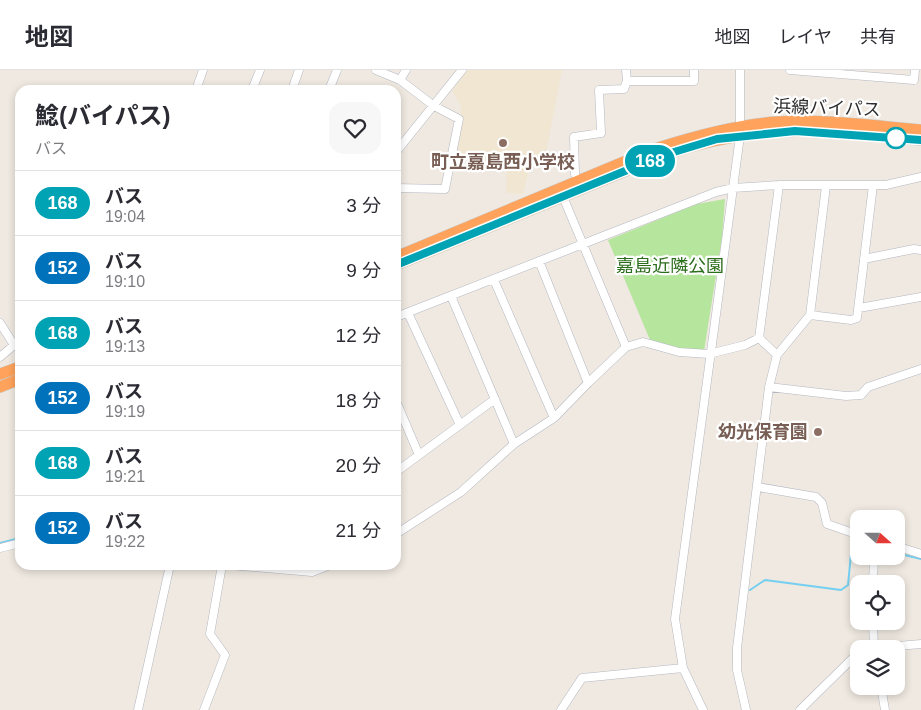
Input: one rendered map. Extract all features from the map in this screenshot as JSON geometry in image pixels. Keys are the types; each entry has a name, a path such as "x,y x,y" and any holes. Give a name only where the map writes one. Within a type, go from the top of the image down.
{"highway":[{"name":"浜線バイパス","path":"401,263 655,148 692,136 807,121 921,130"},
{"name":"浜線バイパス","path":"740,131 795,131 921,140"},
{"name":"浜線バイパス","path":"401,255 561,192"},
{"path":"0,374 15,370"},
{"path":"0,387 15,381"}],"street":[{"path":"198,85 203,70"},
{"path":"254,85 260,70"},
{"path":"294,85 298,70"},
{"path":"331,85 337,70"},
{"path":"376,70 400,80 434,106 459,119 445,189 401,188"},
{"path":"400,80 406,70"},
{"path":"401,146 462,70"},
{"path":"575,174 574,137 600,133 599,90 624,89 627,81 626,70"},
{"path":"627,81 694,81 694,70"},
{"path":"703,710 683,668 675,619 740,131 740,70"},
{"path":"790,70 872,73 914,80 915,70"},
{"path":"401,315 716,192 733,188 779,185 886,186 921,177"},
{"path":"758,338 779,185"},
{"path":"746,710 737,670 737,648 769,387 777,355 810,315 826,186"},
{"path":"810,315 851,320 857,318 873,186"},
{"path":"561,192 581,244 626,347"},
{"path":"864,259 914,249 921,250"},
{"path":"539,261 588,383"},
{"path":"494,280 554,418"},
{"path":"451,296 514,444"},
{"path":"859,308 921,297"},
{"path":"408,313 460,425"},
{"path":"0,323 15,340"},
{"path":"401,529 461,492 514,444 554,418 626,347 643,342 679,352 709,354 745,345 758,338"},
{"path":"758,338 777,355"},
{"path":"0,357 15,344"},
{"path":"769,387 846,396 861,395 868,387 921,369"},
{"path":"401,468 495,399"},
{"path":"401,414 419,455"},
{"path":"758,488 816,497 822,502 828,524 850,532"},
{"path":"0,548 15,544"},
{"path":"905,549 921,554"},
{"path":"138,710 169,570"},
{"path":"204,710 225,655 210,634 221,570"},
{"path":"292,570 312,572 317,570"},
{"path":"905,645 921,644"},
{"path":"800,710 850,661"},
{"path":"561,710 582,678 683,668"},
{"path":"882,695 885,710"}],"shaded area":[{"name":"町立嘉島西小学校","path":"467,70 562,70 545,158 532,157 523,194 506,193 507,171 455,157 460,130 461,106 452,91"}],"green space":[{"name":"嘉島近隣公園","path":"725,199 722,238 704,351 680,348 650,340 608,240 697,204"}],"waterway":[{"path":"0,543 15,539"},
{"path":"905,555 921,559"},
{"path":"750,590 765,580 841,590 848,585 850,564"}],"bus line":[{"name":"168","path":"401,263 664,155 717,139 795,131 921,140"}],"place":[{"name":"町立嘉島西小学校","path":"503,143"},
{"name":"幼光保育園","path":"818,432"}]}
